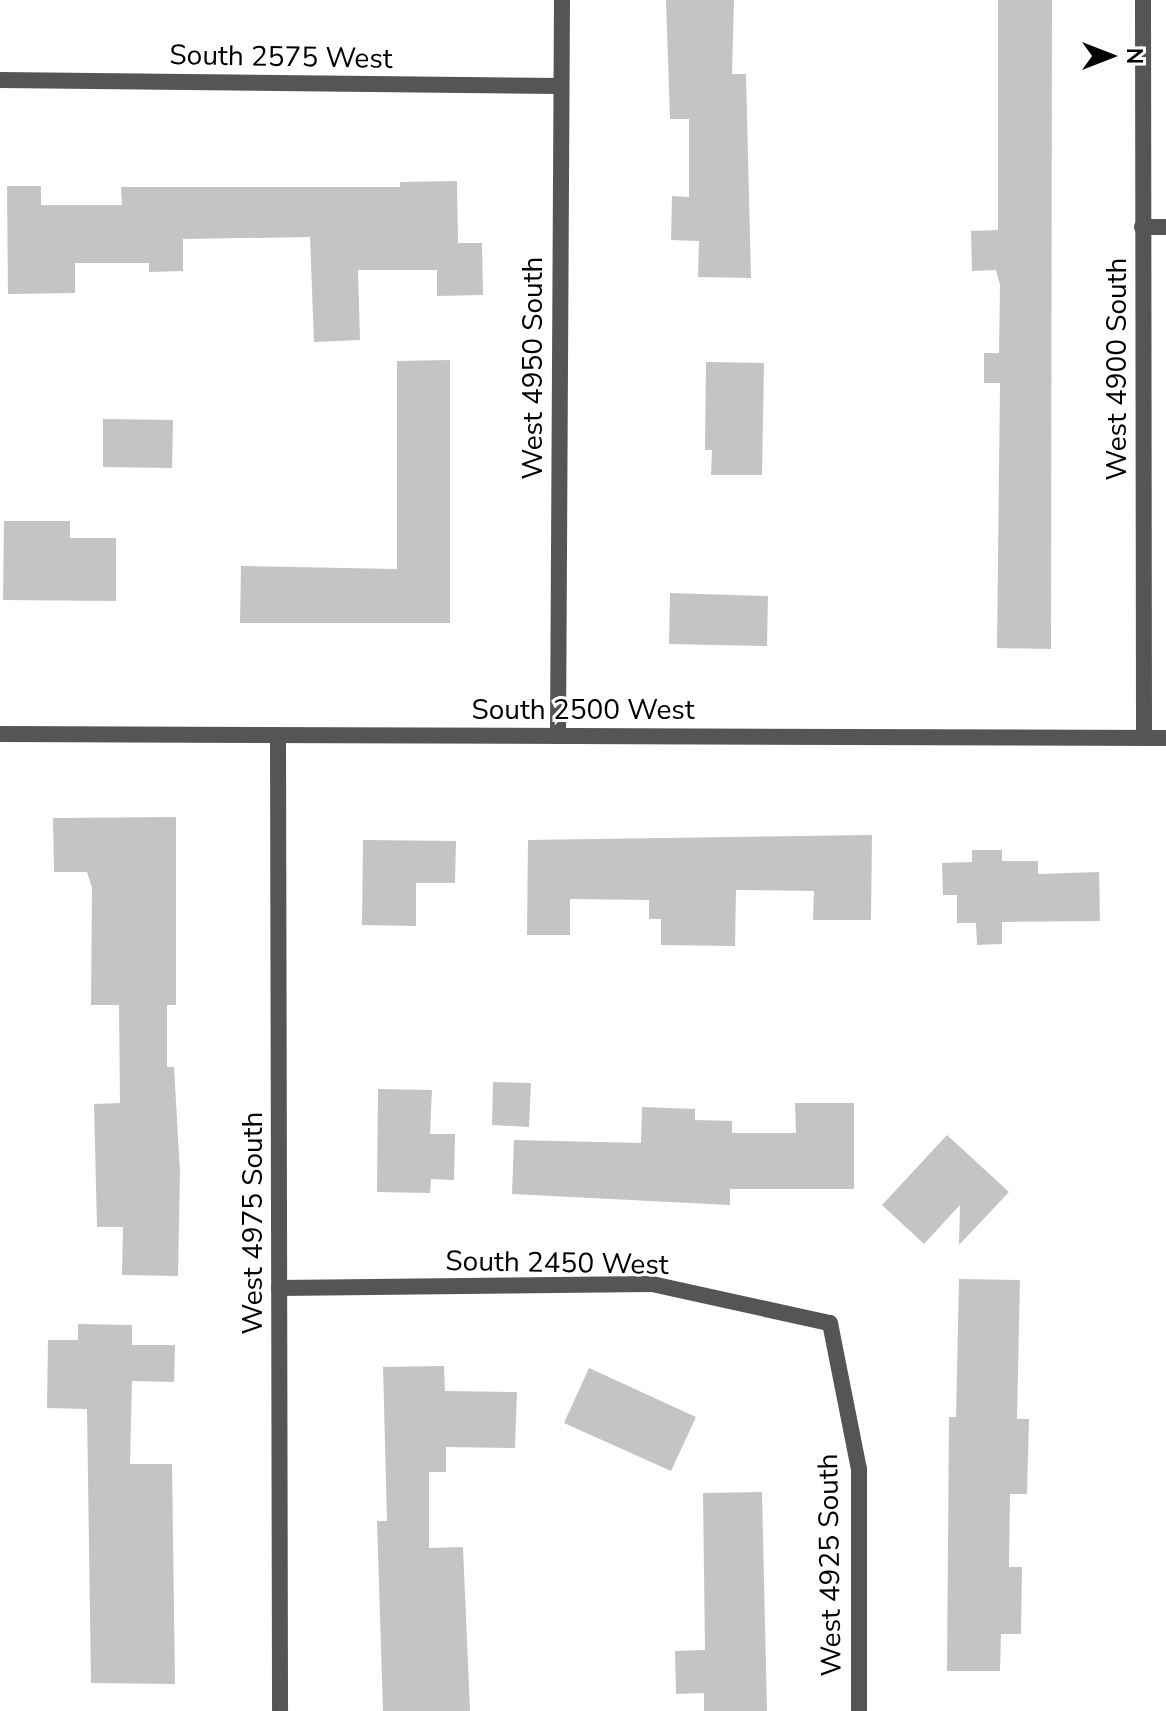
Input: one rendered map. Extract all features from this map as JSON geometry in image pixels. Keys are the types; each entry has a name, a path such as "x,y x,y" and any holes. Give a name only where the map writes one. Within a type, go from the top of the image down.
{"street":[{"name":"West 4950 South","path":"558,736 562,0"},
{"name":"West 4900 South","path":"1143,0 1144,738"},
{"name":"South 2575 West","path":"0,80 561,86"},
{"path":"1142,227 1166,227"},
{"name":"South 2500 West","path":"0,734 1166,738"},
{"name":"West 4975 South","path":"278,735 280,1711"},
{"name":"South 2450 West","path":"279,1288 652,1284 830,1323"},
{"name":"West 4925 South","path":"830,1323 859,1469 859,1711"}],"building":[{"path":"666,0 734,0 732,74 746,74 751,278 698,277 699,241 671,240 672,196 689,197 689,119 670,119"},
{"path":"998,0 1052,0 1051,649 997,648 1000,383 984,383 984,353 999,353 1000,285 996,270 972,271 971,231 998,230"},
{"path":"457,181 458,243 482,243 483,295 437,296 437,270 358,270 360,340 314,342 310,237 183,239 183,271 149,272 149,263 75,263 75,293 8,294 7,186 41,186 41,205 122,205 121,187 400,187 400,182"},
{"path":"450,360 450,623 240,623 241,566 397,569 397,361"},
{"path":"706,362 764,363 762,475 711,475 712,450 705,450"},
{"path":"103,419 173,420 172,468 103,467"},
{"path":"4,521 70,521 70,538 116,538 116,601 3,600"},
{"path":"670,593 768,596 767,646 669,644"},
{"path":"176,817 176,1005 167,1005 167,1067 174,1067 180,1172 178,1276 122,1275 123,1227 97,1227 94,1104 120,1103 119,1005 91,1005 92,888 87,872 54,872 53,818"},
{"path":"872,835 871,920 813,920 814,891 736,890 735,946 661,945 661,919 649,919 649,900 570,899 570,935 527,935 528,840"},
{"path":"363,840 456,841 455,883 416,883 416,926 362,925"},
{"path":"972,850 1002,850 1002,861 1038,861 1038,874 1099,872 1100,921 1002,922 1002,944 977,945 976,923 957,923 957,895 943,895 942,863 972,862"},
{"path":"493,1082 531,1083 529,1127 492,1125"},
{"path":"378,1089 432,1090 430,1134 455,1134 454,1180 431,1179 430,1193 377,1192"},
{"path":"795,1103 854,1103 854,1189 730,1189 730,1205 512,1194 514,1140 641,1143 642,1107 695,1109 695,1120 732,1121 732,1133 796,1133"},
{"path":"947,1135 1009,1192 959,1245 960,1205 924,1244 882,1205"},
{"path":"959,1279 1020,1280 1017,1419 1029,1419 1027,1494 1010,1494 1009,1567 1022,1567 1021,1634 1001,1634 1000,1671 947,1671 949,1417 956,1417"},
{"path":"78,1324 132,1325 132,1345 175,1345 174,1382 132,1381 130,1464 172,1464 175,1684 91,1683 87,1409 47,1408 48,1340 78,1340"},
{"path":"444,1366 445,1391 517,1392 515,1448 446,1447 446,1472 429,1472 429,1548 463,1547 470,1711 383,1711 377,1521 387,1521 383,1367"},
{"path":"589,1368 696,1417 671,1471 564,1423"},
{"path":"762,1492 767,1711 704,1711 704,1693 676,1694 675,1651 705,1650 703,1493"}]}
